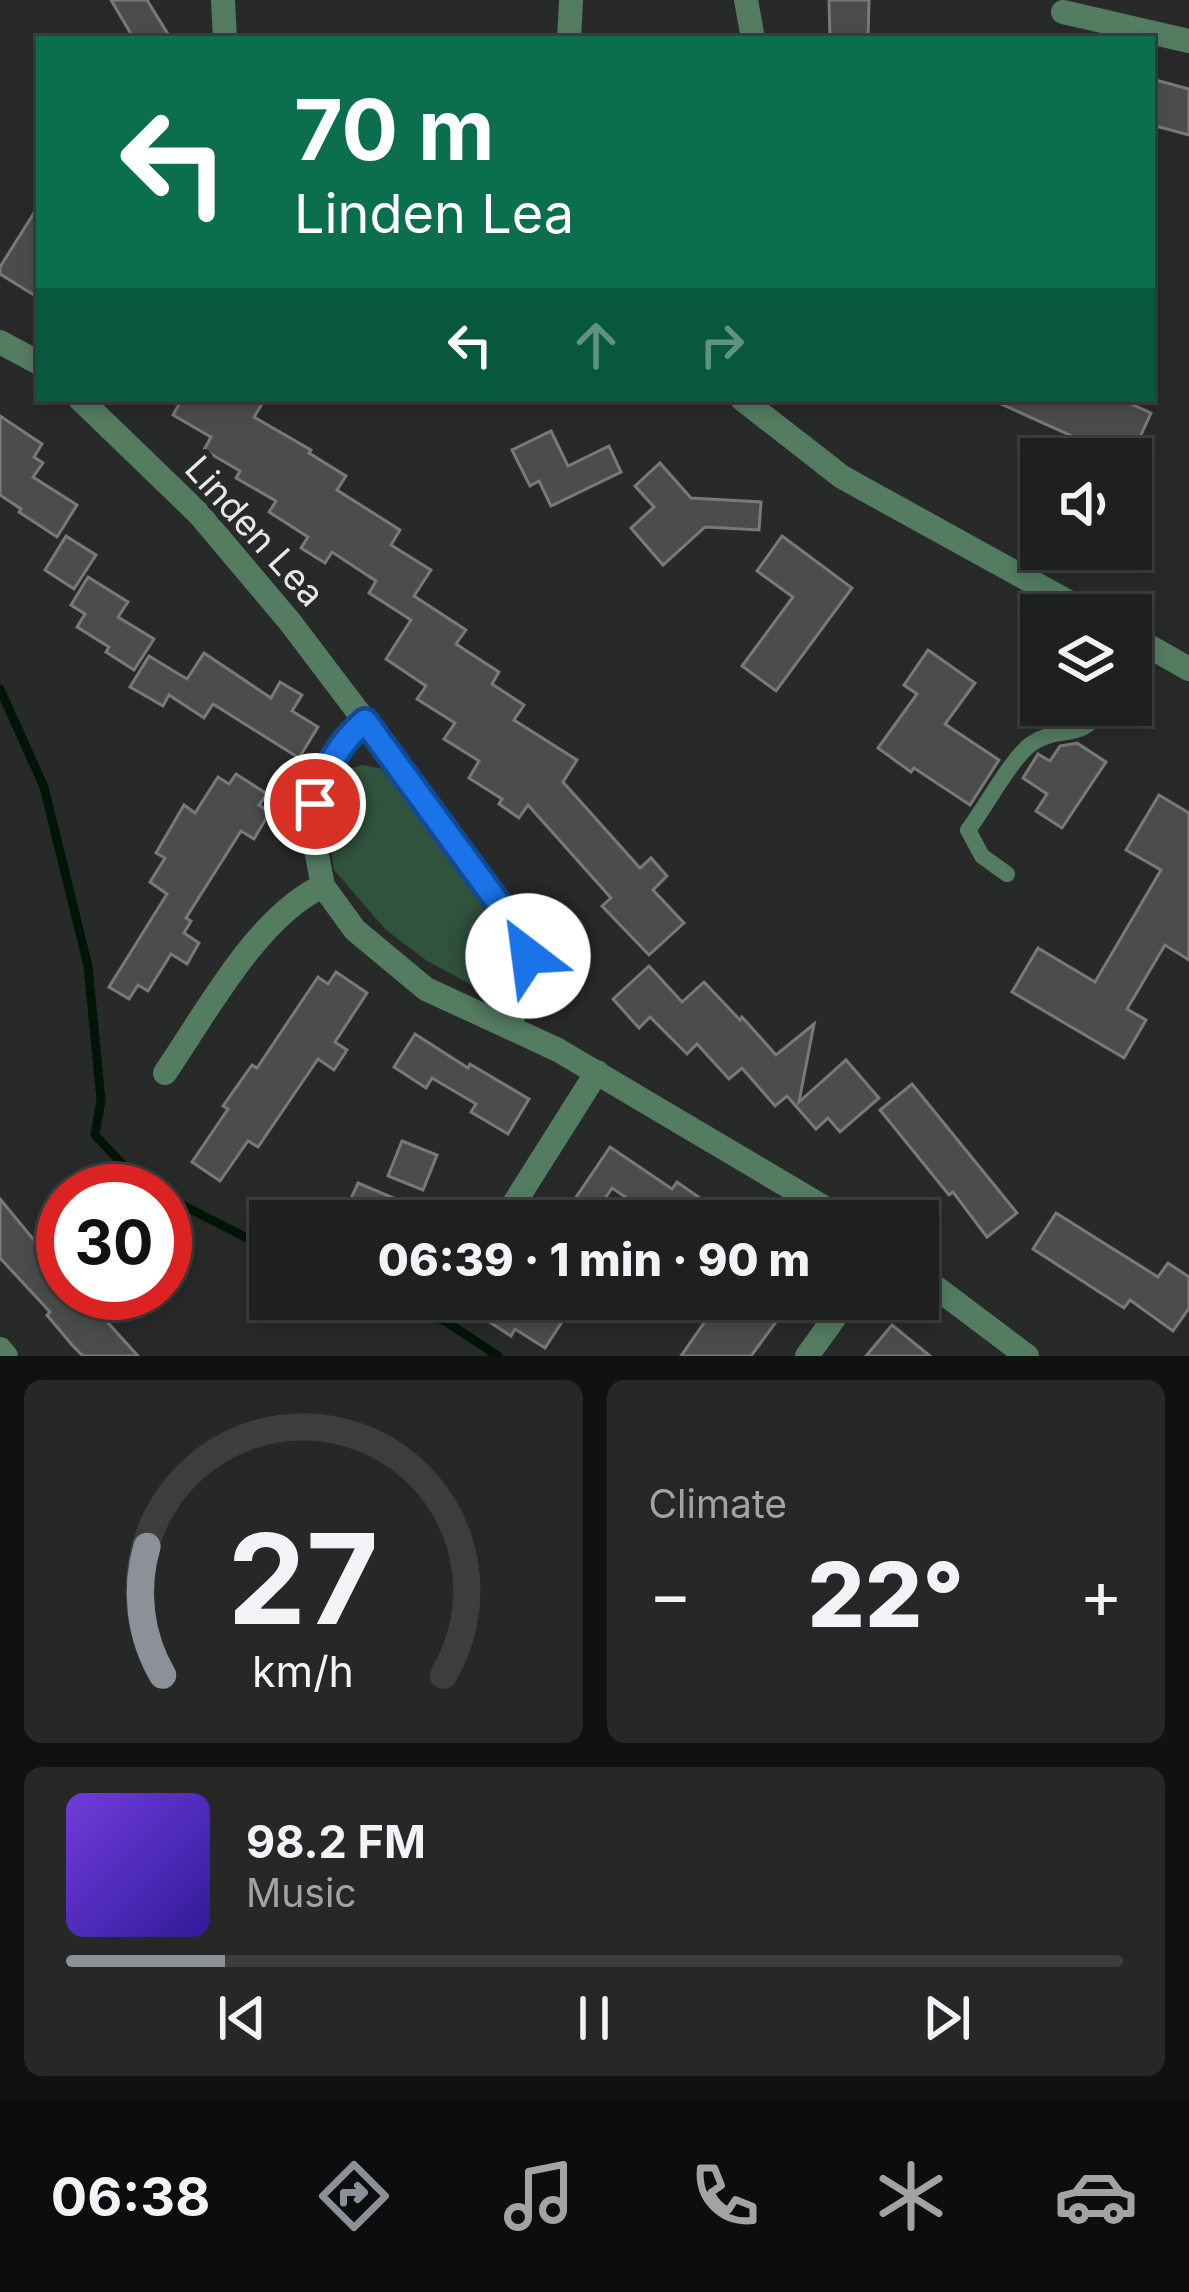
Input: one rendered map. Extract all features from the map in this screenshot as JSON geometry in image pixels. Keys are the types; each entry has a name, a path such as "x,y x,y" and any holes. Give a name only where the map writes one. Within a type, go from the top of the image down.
{"street":[{"path":"223,0 225,36"},
{"path":"569,36 571,0"},
{"path":"746,0 752,36"},
{"path":"1063,12 1103,9 1189,41"},
{"path":"0,342 36,361"},
{"name":"Linden Lea","path":"83,402 199,514 290,622 520,933 528,956 526,975 509,1027"},
{"path":"746,402 842,477 1054,594"},
{"path":"1152,651 1189,668"},
{"path":"365,721 336,751 322,776 313,835 322,886 355,930 426,989 597,1072 812,1200"},
{"path":"165,1073 266,929 322,886"},
{"path":"516,1200 597,1072"},
{"path":"939,1290 1027,1356"},
{"path":"807,1356 833,1320"},
{"path":"0,1348 6,1356"}],"lane":[{"path":"1007,874 982,856 968,830 1028,746 1086,726"}],"green space":[{"path":"362,765 380,768 432,825 488,913 507,930 513,955 504,983 472,985 427,961 386,930 334,870 328,830 335,792 346,770"}],"building":[{"path":"111,0 147,0 169,36 132,36"},
{"path":"829,0 869,0 868,36 830,36"},
{"path":"1155,80 1189,89 1189,135 1155,126"},
{"path":"36,210 36,296 0,274"},
{"path":"180,402 263,402 254,417 346,476 337,490 400,530 391,545 431,570 414,596 466,630 456,644 499,672 492,684 524,705 514,720 577,760 563,782 640,868 651,858 667,876 653,890 684,923 649,955 602,906 611,898 528,805 519,818 499,804 502,799 469,778 479,761 444,739 455,723 417,699 426,686 386,659 411,620 369,593 376,581 332,552 325,563 301,548 308,537 269,512 276,501 236,478 240,471 204,450 211,437 173,415"},
{"path":"997,402 1127,402 1151,413 1140,438 1076,438"},
{"path":"0,416 42,444 34,457 43,463 33,477 77,505 57,537 0,495"},
{"path":"551,431 568,466 609,446 621,472 551,506 539,481 530,486 512,450"},
{"path":"660,463 691,498 761,502 759,530 705,527 663,565 631,528 654,507 635,486"},
{"path":"66,536 96,555 74,589 45,570"},
{"path":"782,536 852,588 776,691 742,666 793,597 757,571"},
{"path":"88,577 128,602 118,617 154,639 134,670 77,627 85,614 71,605"},
{"path":"928,650 975,683 945,724 999,760 970,805 878,748 917,694 904,685"},
{"path":"204,653 271,698 280,682 302,695 292,711 318,727 299,758 213,704 204,718 169,695 163,706 130,687 149,656 187,679"},
{"path":"1077,743 1106,762 1062,828 1036,811 1047,794 1023,778 1038,754 1050,761 1060,746"},
{"path":"236,774 267,794 259,805 270,812 254,839 241,831 186,918 191,921 184,933 199,943 187,964 171,954 148,991 138,985 129,999 109,987 167,894 150,882 165,858 156,853 184,805 195,813 218,777 229,784"},
{"path":"1159,795 1189,813 1189,960 1165,945 1127,1009 1146,1020 1124,1058 1012,992 1038,948 1095,982 1161,870 1126,850"},
{"path":"649,966 682,1002 704,982 776,1055 814,1024 799,1102 846,1060 879,1098 840,1132 828,1118 816,1129 787,1096 775,1106 742,1068 729,1079 697,1044 687,1054 650,1017 639,1028 613,999"},
{"path":"336,972 367,993 335,1042 347,1050 334,1070 318,1059 258,1147 248,1141 220,1181 192,1162 228,1109 223,1106 252,1065 257,1068 318,977 328,984"},
{"path":"415,1034 529,1099 508,1134 471,1112 476,1104 432,1078 426,1088 394,1067"},
{"path":"912,1084 1017,1213 987,1237 880,1110"},
{"path":"402,1141 437,1155 423,1190 388,1176"},
{"path":"610,1147 672,1189 677,1182 703,1200 630,1200 612,1188 604,1200 574,1200"},
{"path":"358,1183 396,1199 396,1200 350,1200"},
{"path":"0,1199 36,1243 36,1297 0,1258"},
{"path":"1056,1213 1158,1277 1168,1263 1189,1277 1189,1308 1173,1331 1130,1300 1124,1308 1033,1249"},
{"path":"51,1320 105,1320 138,1356 83,1356"},
{"path":"487,1320 563,1320 545,1348 515,1329 511,1336"},
{"path":"706,1320 778,1320 751,1356 681,1356"},
{"path":"892,1325 930,1356 866,1356"}],"waterway":[{"path":"0,689 44,787 88,966 101,1100 95,1135 122,1164"},
{"path":"192,1210 249,1239"},
{"path":"442,1320 498,1356"}],"route":[{"path":"315,804 322,776 336,751 365,721 520,933 528,956"}]}
